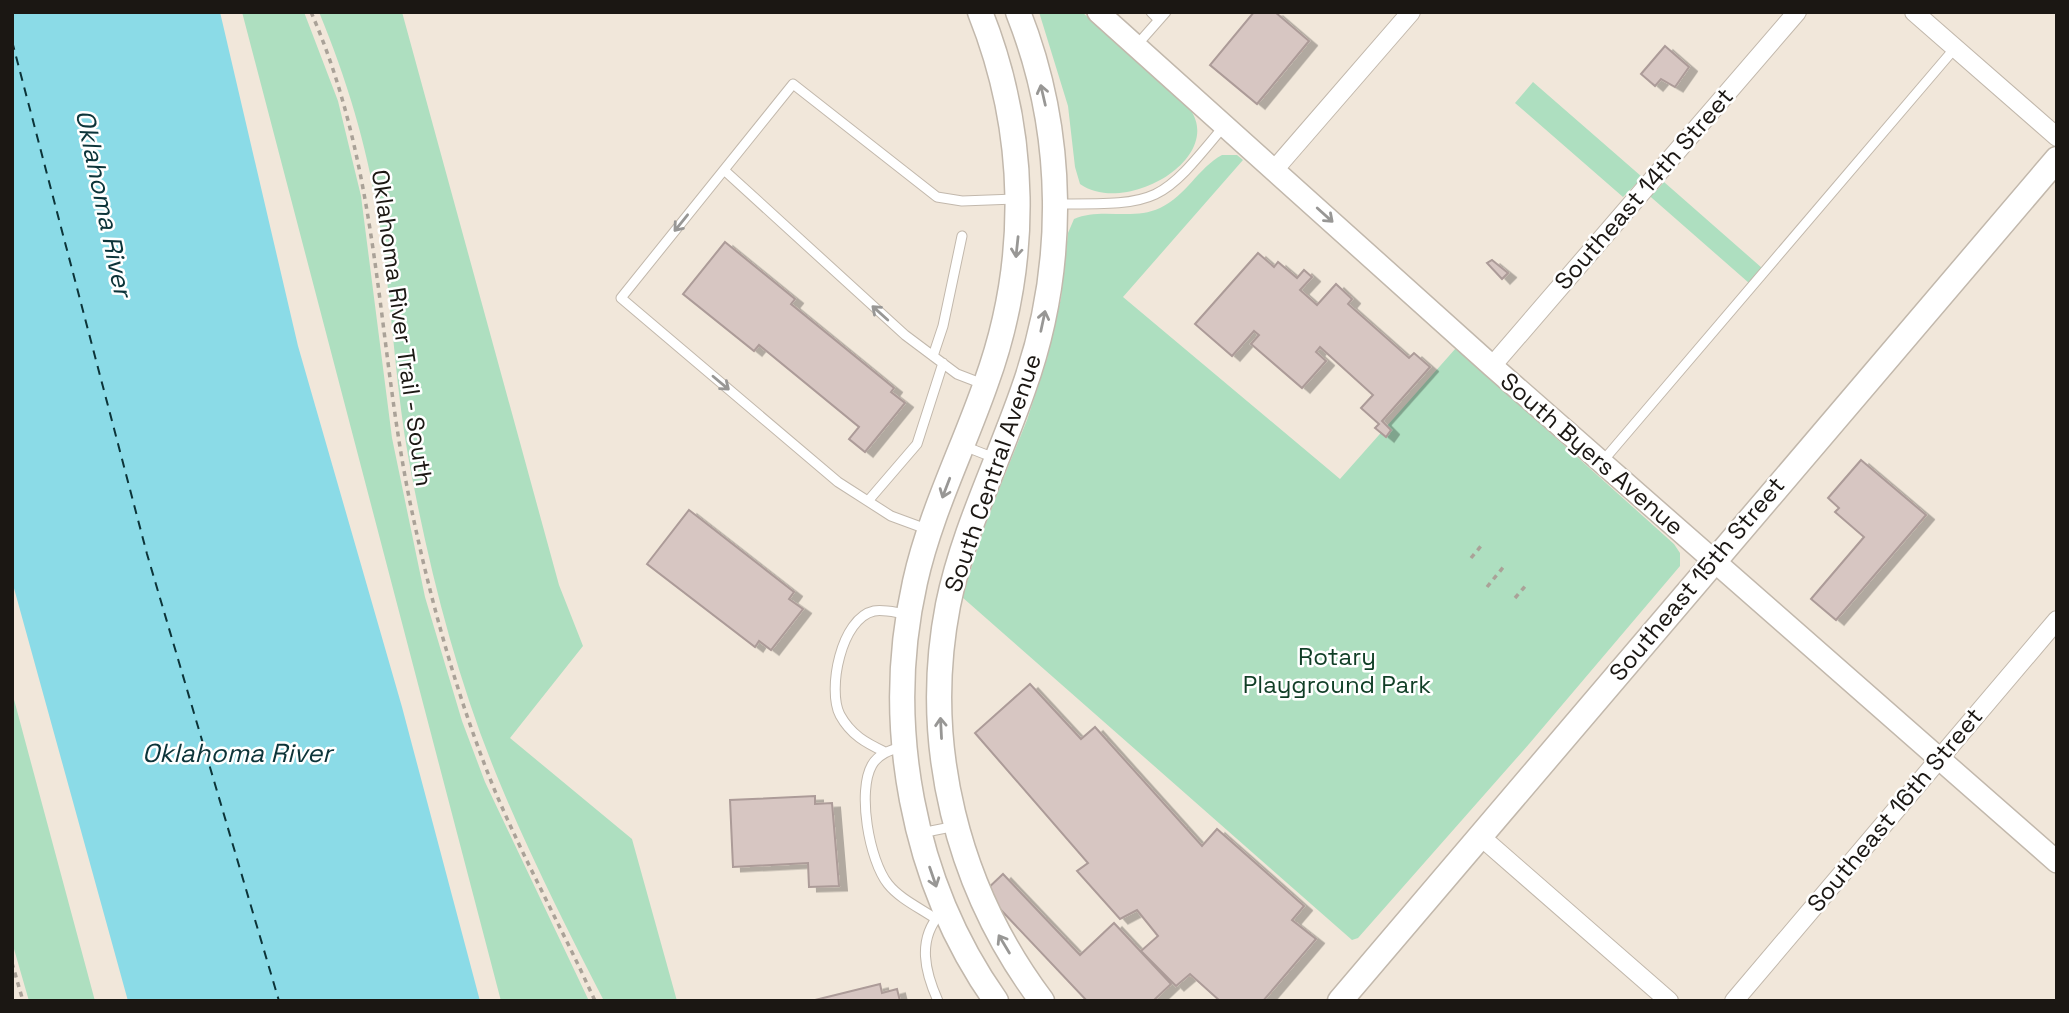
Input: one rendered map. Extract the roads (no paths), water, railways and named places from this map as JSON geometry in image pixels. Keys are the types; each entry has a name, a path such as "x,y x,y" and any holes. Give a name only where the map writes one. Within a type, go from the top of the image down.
{"main road":[{"name":"South Central Avenue","path":"980,12 1009,104 1019,199 1010,299 986,385 930,530 909,614 895,749 940,913 996,1001"},
{"name":"South Central Avenue","path":"1018,12 1029,40 1046,108 1056,204 1055,247 1043,323 1024,389 964,546 943,635 940,726 947,785 956,826 984,905 1013,958 1042,1001"},
{"name":"Southeast 15th Street","path":"1340,1001 1712,560 2057,159"}],"street":[{"name":"South Byers Avenue","path":"1098,12 1492,366 2057,862"},
{"path":"1275,170 1411,12"},
{"name":"Southeast 14th Street","path":"1492,366 1797,12"},
{"path":"1914,12 2057,137"},
{"name":"Southeast 16th Street","path":"1734,1001 2057,620"},
{"path":"1480,836 1669,1001"}],"lane":[{"path":"1135,47 1163,16 1151,12"},
{"path":"1602,462 1955,48"},
{"path":"930,530 891,516 838,482 621,298 793,84 937,197 962,201 1019,199"},
{"path":"1056,204 1136,202 1161,194 1183,176 1224,126"},
{"path":"724,170 905,335 957,374 986,385"},
{"path":"933,356 943,326 962,236"},
{"path":"868,502 916,444 943,363"},
{"path":"962,446 997,459"},
{"path":"895,749 860,740 839,713 836,690 842,642 869,613 876,611 909,614"},
{"path":"895,749 873,762 866,779 865,807 875,862 888,884 940,913 924,948 928,979 938,1001"},
{"path":"920,833 956,826"}],"water":[{"name":"Oklahoma River","path":"12,12 220,12 298,346 402,707 480,1001 128,1001 12,581"}],"park label":[{"name":"Rotary Playground Park","path":"1337,671"}]}
